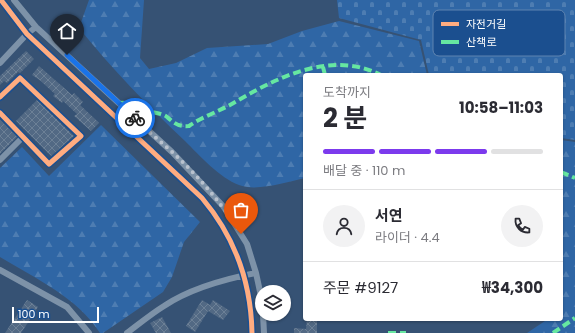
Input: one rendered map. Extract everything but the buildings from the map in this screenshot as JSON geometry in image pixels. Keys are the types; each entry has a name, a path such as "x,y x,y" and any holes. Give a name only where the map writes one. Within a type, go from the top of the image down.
{"street":[{"path":"1,0 27,34 202,198 215,213 235,248 244,275 250,303 252,333"},
{"path":"14,0 36,27 172,152 223,206 247,244 259,285"},
{"path":"0,63 27,34 36,27"},
{"path":"0,97 20,78 81,136 49,164 0,113"},
{"path":"0,160 23,137"},
{"path":"0,270 67,307 90,333"},
{"path":"127,333 181,296 244,275 256,273"},
{"path":"263,321 264,333"}],"green space":[{"path":"89,0 144,0 140,58 149,69 176,63 207,48 268,44 302,31 339,21 419,41 427,73 303,73 303,178 272,186 246,187 232,182 217,172 203,159 143,100 79,28"},
{"path":"337,0 575,0 575,140 563,138 563,73 429,73 421,40 339,18"},
{"path":"101,125 200,222 184,242 172,277 163,292 103,333 100,333 91,320 68,299 0,257 0,168 22,147 49,176"},
{"path":"563,140 575,142 575,333 527,333 545,321 563,321"}],"marked path":[{"path":"119,103 134,105 163,115 179,125 189,126 265,86 303,70 322,66 342,65 362,68 376,73"},
{"path":"323,67 324,73"},
{"path":"563,173 575,178"},
{"path":"553,333 575,318"},
{"path":"388,333 406,333"}],"cycle path":[{"path":"1,0 27,34 202,198 214,213 224,228 239,261 248,295 252,333"},
{"path":"0,97 20,78 81,136 49,164 0,113"}],"way so far":[{"path":"135,118 172,152 204,185 223,206 241,234"}],"route":[{"path":"67,55 135,118"}]}
